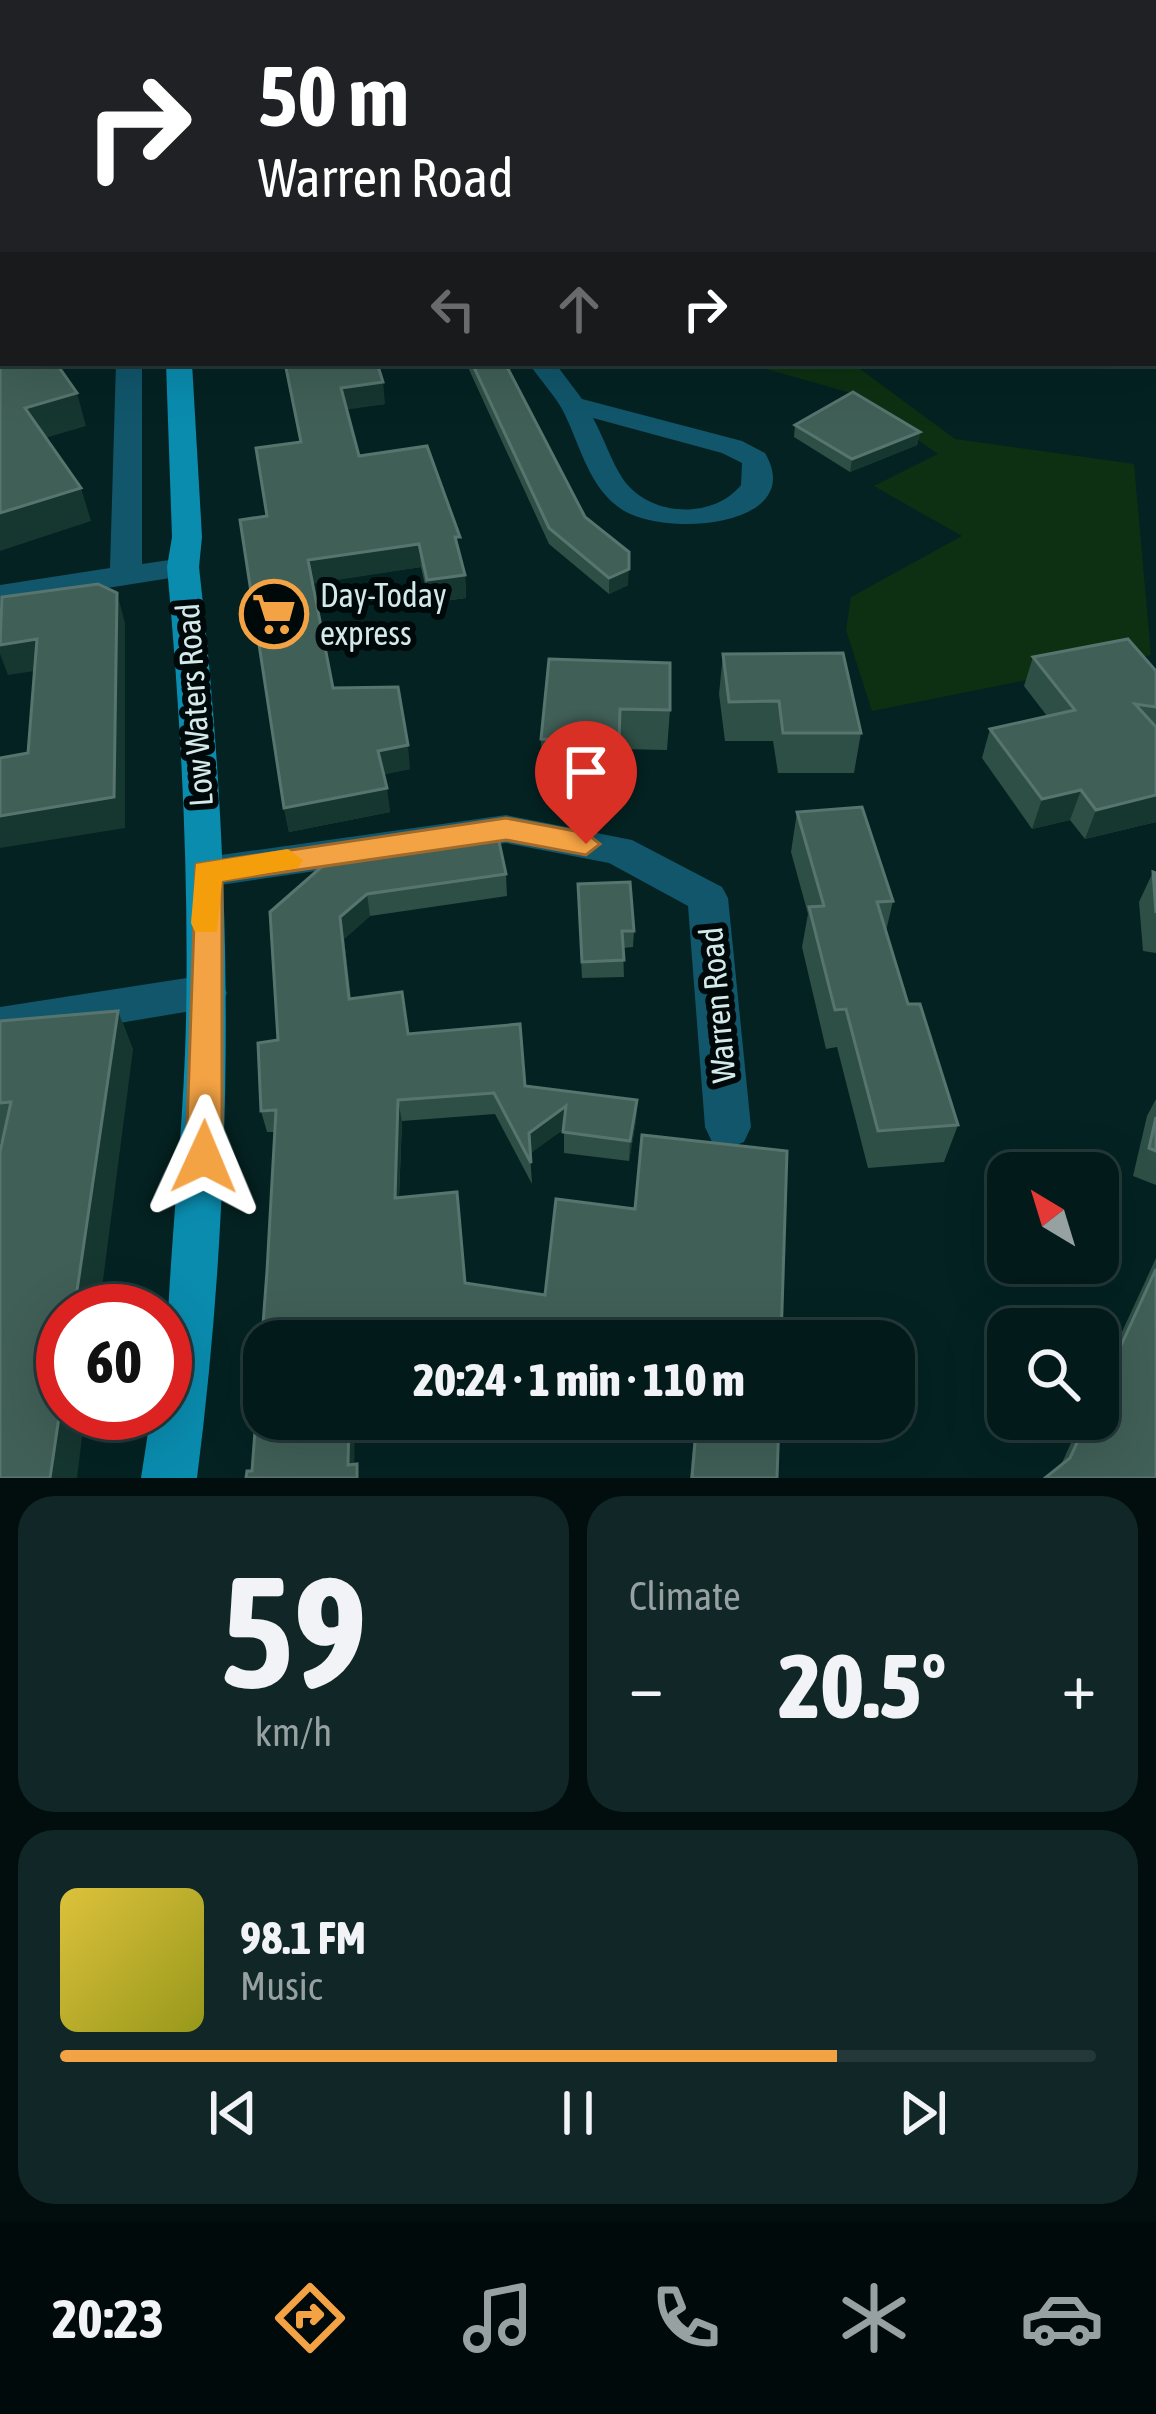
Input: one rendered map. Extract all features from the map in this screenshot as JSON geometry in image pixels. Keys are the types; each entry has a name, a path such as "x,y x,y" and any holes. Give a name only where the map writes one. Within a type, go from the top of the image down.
{"main road":[{"name":"Low Waters Road","path":"169,1478 204,1157 207,872 183,567 187,537 178,366"}],"street":[{"path":"126,575 129,366"},
{"path":"544,366 574,405 610,486 627,505 658,516 695,518 733,509 755,491 760,475 755,459 732,447 574,405"},
{"path":"0,595 183,567"},
{"name":"Warren Road","path":"207,872 506,829 619,850 708,898 728,1127"},
{"path":"0,1025 206,993"}],"green space":[{"path":"756,366 856,366 955,439 1134,464 1151,655 872,711 846,630 851,597 962,536 874,486 938,454 851,393"}],"building":[{"path":"0,366 58,366 77,393 25,408 81,488 0,513"},
{"path":"286,366 378,366 383,382 341,388 359,456 427,446 460,537 455,537 465,575 427,580 419,544 308,560 333,688 398,687 408,745 378,751 387,788 284,808 240,520 267,516 256,448 301,442"},
{"path":"473,366 507,366 585,517 629,552 629,569 609,578 549,528"},
{"path":"853,392 920,432 852,459 795,425"},
{"path":"98,584 117,593 114,797 0,816 0,758 28,753 37,639 0,645 2,597"},
{"path":"1128,639 1156,671 1156,707 1135,704 1156,727 1156,795 1096,810 1081,790 1042,799 990,729 1075,710 1033,657"},
{"path":"843,653 861,733 783,733 779,701 729,702 723,654"},
{"path":"549,659 670,663 670,710 620,709 619,742 541,739"},
{"path":"862,807 893,901 877,902 908,1004 920,1004 958,1125 878,1131 846,1009 835,1010 809,907 824,906 797,812"},
{"path":"497,832 506,874 367,894 340,917 349,999 402,992 408,1034 520,1024 525,1086 637,1100 630,1141 563,1132 566,1106 529,1133 531,1163 494,1093 398,1100 395,1198 457,1192 465,1283 545,1295 556,1199 635,1209 642,1135 787,1151 782,1320 263,1320 276,1110 261,1111 258,1043 278,1040 270,912 342,849"},
{"path":"630,882 634,931 622,931 624,960 582,962 578,884"},
{"path":"118,1011 78,1284 36,1284 36,1440 56,1440 50,1478 0,1478 0,1152 11,1102 0,1103 0,1021"},
{"path":"1156,1117 1156,1151 1149,1148"},
{"path":"1156,1269 1156,1478 1045,1478 1070,1458 1078,1440 1119,1440 1119,1350"},
{"path":"254,1440 349,1440 348,1465 357,1464 357,1478 246,1478 247,1471 252,1471"},
{"path":"695,1440 778,1440 777,1478 692,1478"}],"slow traffic":[{"path":"206,923 207,872 288,860"}],"place":[{"name":"Day-Today express","path":"274,614"}],"route":[{"path":"204,1157 207,872 506,829 586,844"}]}
